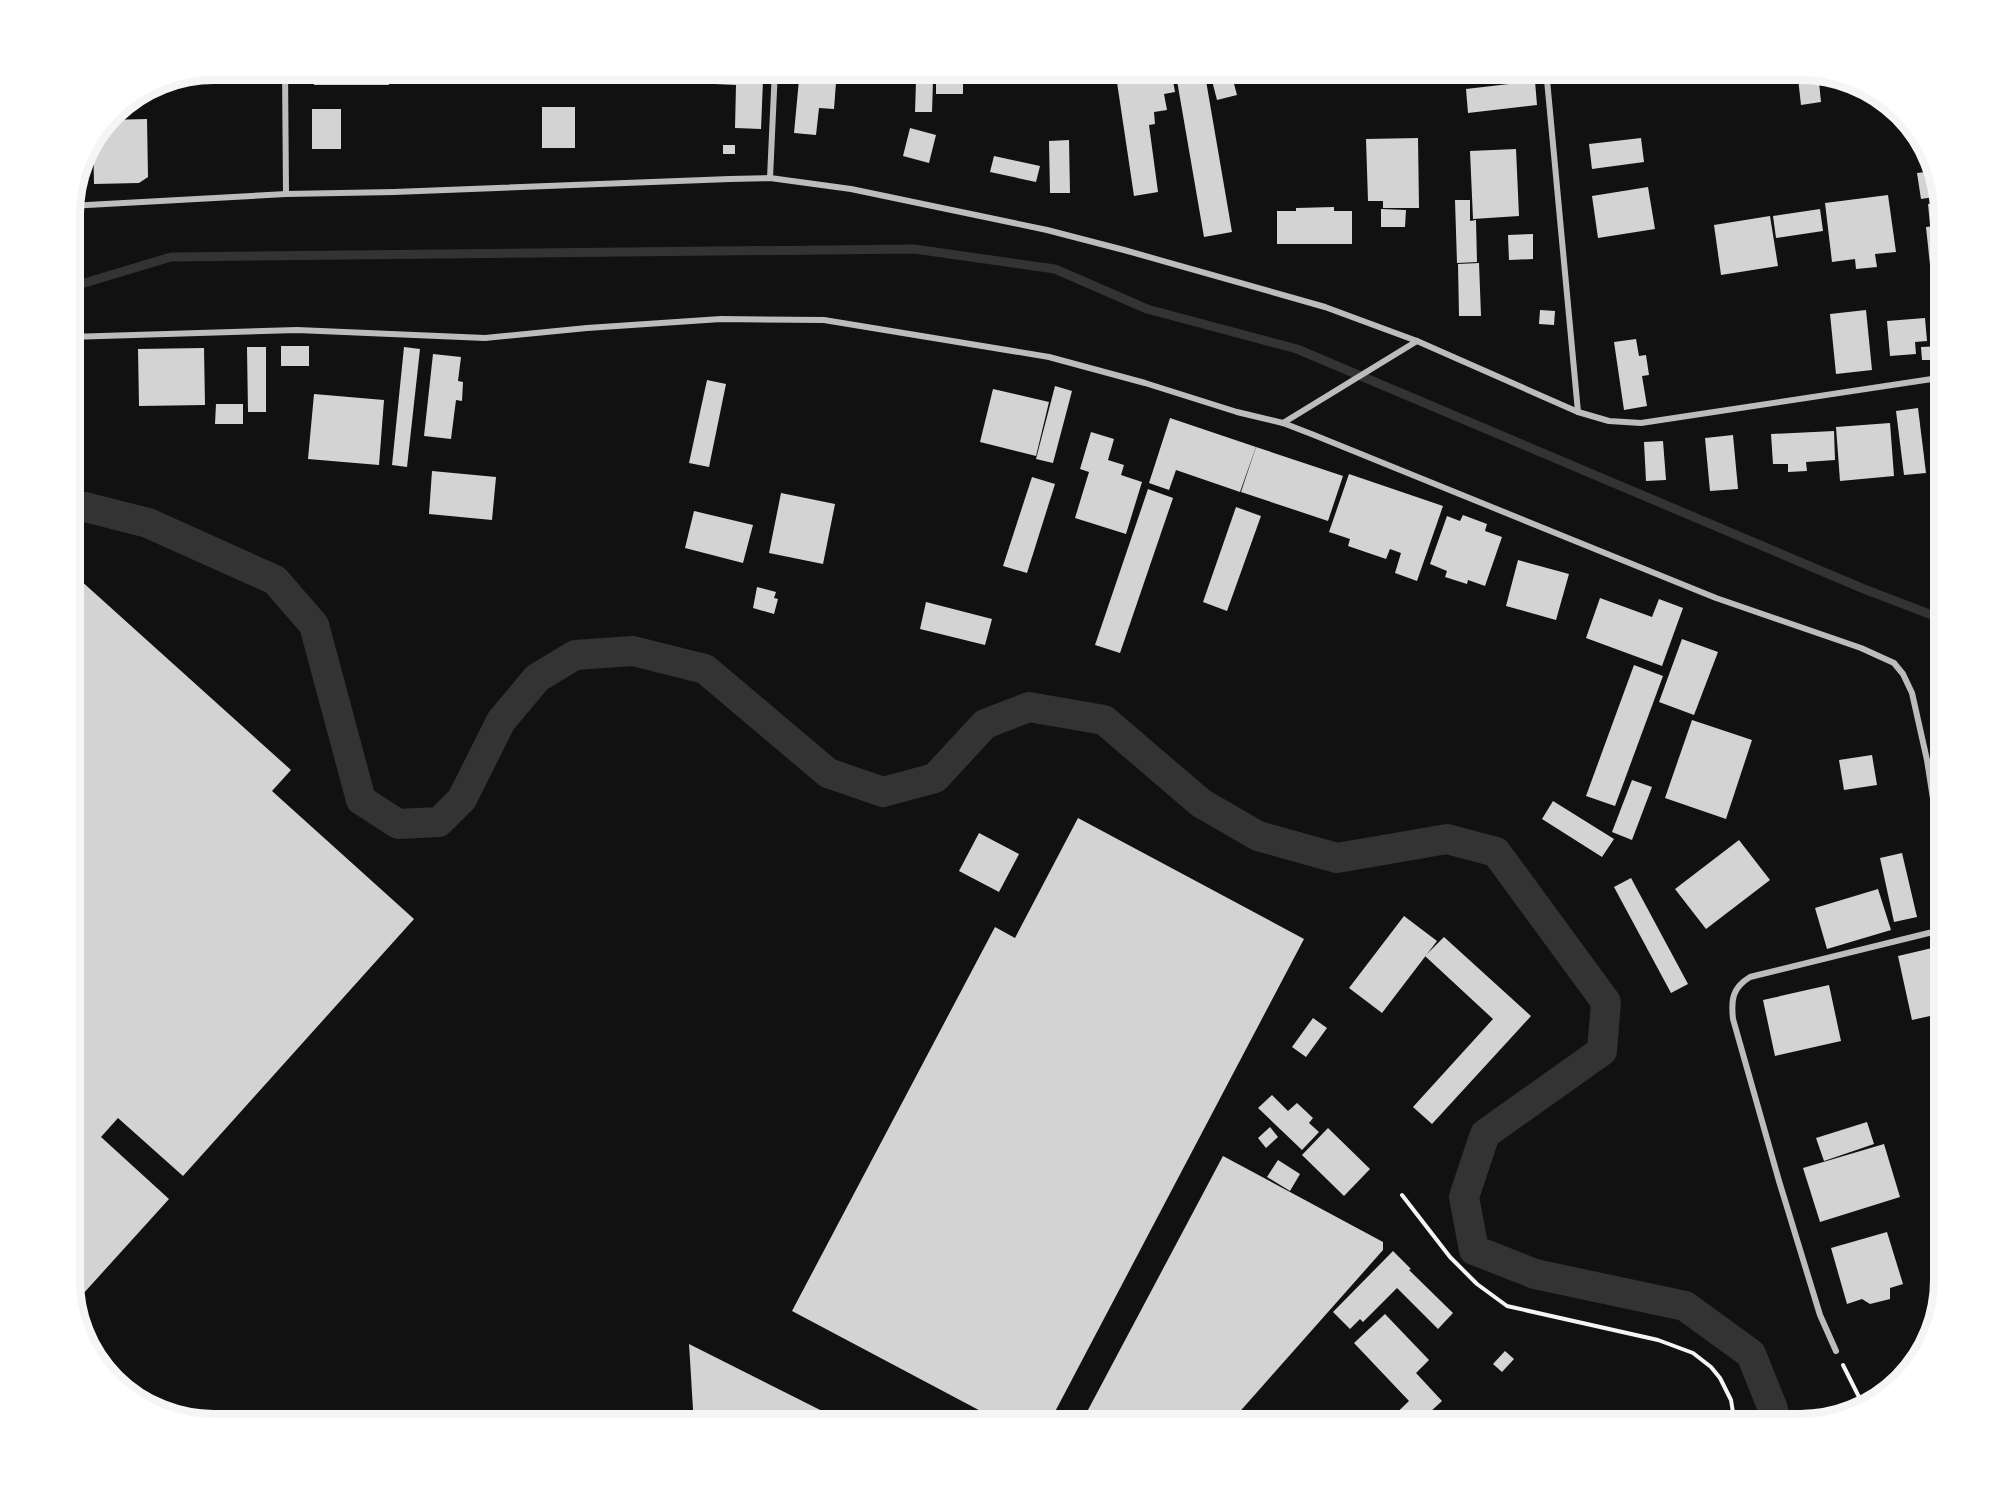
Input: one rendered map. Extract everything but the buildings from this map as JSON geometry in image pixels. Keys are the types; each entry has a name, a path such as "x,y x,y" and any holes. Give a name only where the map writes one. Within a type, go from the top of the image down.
{"street":[{"path":"285,80 286,194"},
{"path":"770,178 774,80"},
{"path":"1547,80 1578,412"},
{"path":"80,205 286,194 770,178 851,189 1047,230 1324,307 1417,341 1578,412 1609,421 1641,423 1934,378"},
{"path":"80,337 297,330 485,338 721,319 824,320 1049,357 1146,383 1237,412 1283,423 1459,492 1716,598 1861,648 1894,663 1903,674 1912,693 1927,760 1934,805"},
{"path":"1283,423 1384,359 1417,341"},
{"path":"1836,1351 1820,1315 1733,1019 1734,991 1750,977 1934,932"}],"path":[{"path":"1402,1195 1450,1257 1477,1284 1507,1306 1658,1340 1693,1353 1711,1367 1720,1378 1731,1400 1733,1414"},
{"path":"1836,1351 1861,1401"}],"waterway":[{"path":"80,284 171,257 914,249 1055,269 1147,309 1297,349 1864,589 1934,616"},
{"path":"80,507 148,523 275,580 314,625 361,800 398,824 439,822 462,799 501,721 537,678 575,655 633,651 705,669 828,773 883,792 935,778 985,724 1029,707 1104,720 1201,803 1258,836 1337,858 1447,839 1496,852 1606,1002 1602,1051 1485,1134 1464,1197 1474,1250 1535,1274 1685,1306 1751,1354 1773,1409 1772,1414"}]}
